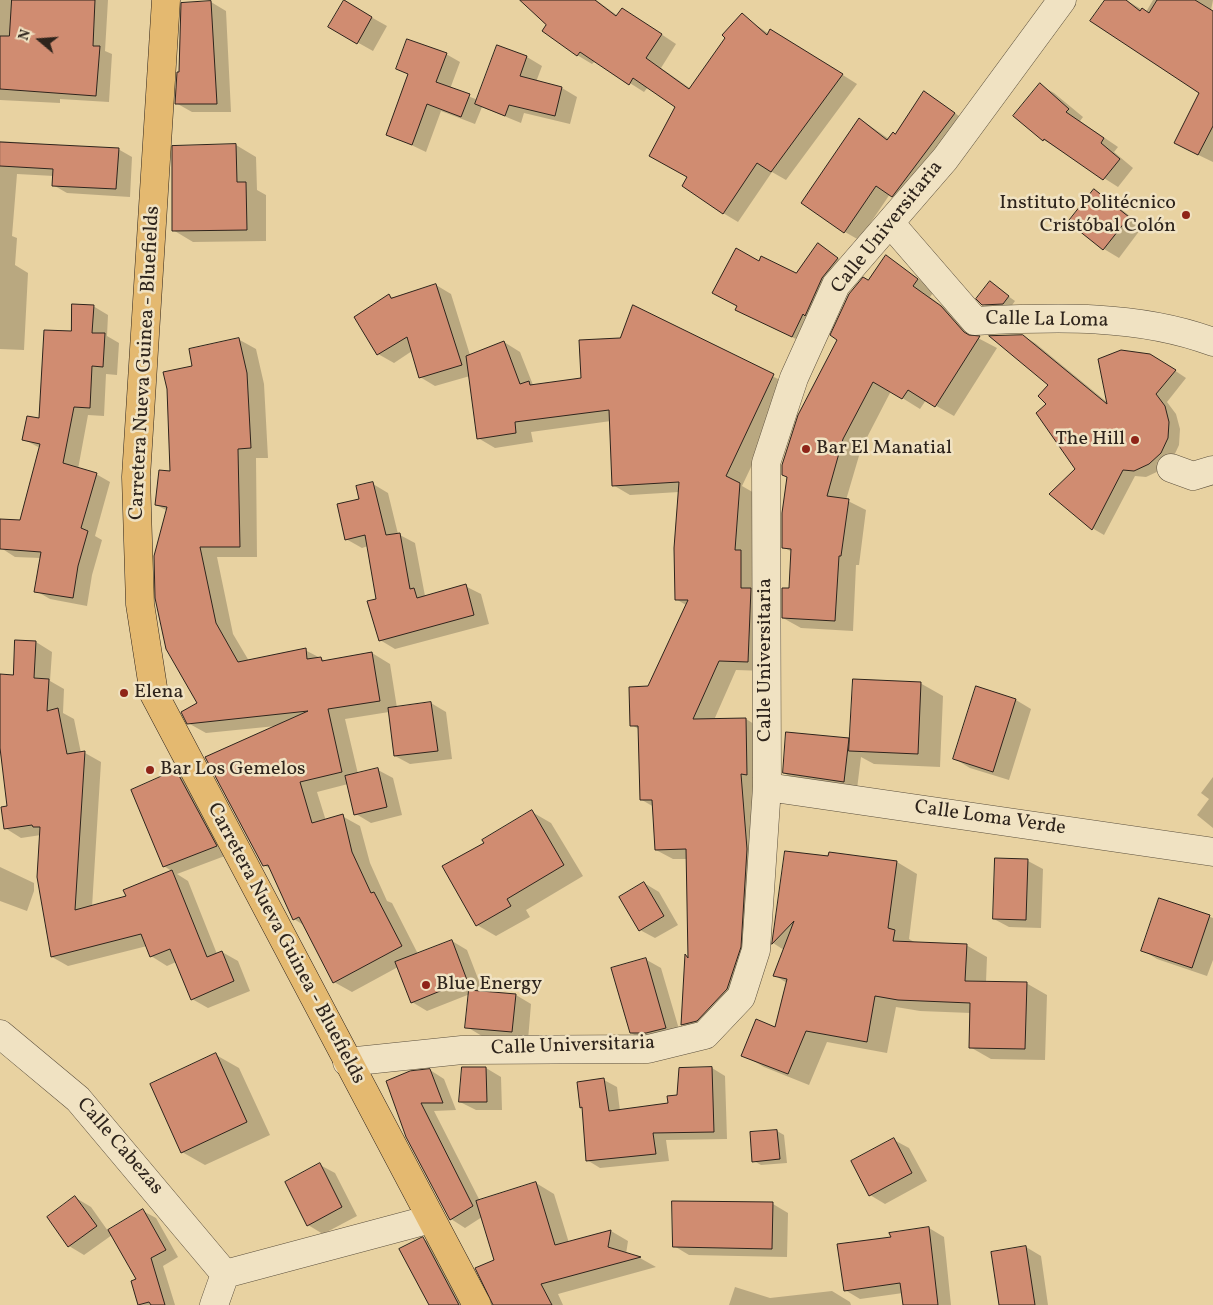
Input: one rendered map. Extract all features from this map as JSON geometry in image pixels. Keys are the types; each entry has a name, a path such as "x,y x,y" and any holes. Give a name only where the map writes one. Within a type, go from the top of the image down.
{"highway":[{"name":"Carretera Nueva Guinea - Bluefields","path":"166,0 136,477 140,604 154,694 477,1305"}],"street":[{"name":"Calle Universitaria","path":"347,1062 462,1050 648,1049 705,1035 741,997 756,950 766,787 766,463 794,378 836,285 891,224 945,159 1062,0"},
{"name":"Calle La Loma","path":"891,224 975,321 1042,318 1149,324 1213,342"},
{"path":"1171,468 1193,476 1213,470"},
{"name":"Calle Loma Verde","path":"766,787 1213,852"},
{"name":"Calle Cabezas","path":"0,1034 78,1098 225,1274"},
{"path":"214,1305 225,1274 431,1219"}],"building":[{"path":"12,0 95,0 93,46 100,46 96,96 0,89 0,36 9,36"},
{"path":"344,0 372,17 357,44 328,27"},
{"path":"520,0 595,0 616,16 622,8 662,34 646,58 689,89 725,38 722,35 742,13 767,35 770,29 843,74 771,172 757,163 723,214 682,186 687,177 649,156 675,107 633,78 629,85 580,52 577,56 542,31 546,25"},
{"path":"1105,0 1126,0 1140,11 1142,8 1149,13 1157,0 1195,0 1213,11 1213,126 1198,155 1174,143 1199,93 1090,21"},
{"path":"211,1 217,104 175,104 177,72 179,72 181,3"},
{"path":"407,39 447,53 436,82 470,94 461,117 427,104 412,145 386,135 408,74 396,69"},
{"path":"497,45 527,56 520,76 562,87 555,116 509,105 505,116 475,104"},
{"path":"1040,83 1069,109 1066,112 1104,138 1101,143 1120,159 1103,180 1044,139 1043,141 1013,116"},
{"path":"924,91 955,113 892,197 876,186 844,233 801,203 859,118 887,140 893,132 895,134"},
{"path":"0,142 119,148 116,189 52,186 53,169 0,166"},
{"path":"236,144 237,182 246,182 247,230 172,231 172,146"},
{"path":"1094,189 1129,217 1103,250 1068,222"},
{"path":"818,243 838,258 822,278 805,316 803,314 792,337 735,310 737,306 712,293 736,248 759,261 761,256 796,273"},
{"path":"886,255 918,279 913,286 941,306 964,332 969,335 980,336 935,407 908,390 902,399 873,382 843,439 827,496 849,499 841,556 839,556 835,621 782,618 782,588 789,588 791,549 782,548 782,513 787,477 782,475 782,465 798,415 837,340 830,335 849,294 863,277 868,280"},
{"path":"990,281 1009,296 1003,304 982,305 976,299"},
{"path":"436,284 462,365 419,378 407,337 377,355 354,317 389,294 391,298"},
{"path":"72,304 94,305 92,333 105,333 103,367 92,366 90,408 74,407 63,463 97,473 81,528 88,531 78,566 73,598 34,592 41,552 0,549 0,519 20,520 40,444 22,440 27,416 39,418 44,330 71,331"},
{"path":"633,305 774,374 726,476 740,483 735,550 741,550 741,588 751,588 748,662 719,661 693,719 746,718 747,775 741,774 747,849 741,947 727,989 697,1021 681,1025 685,954 688,958 686,849 655,850 652,800 640,800 638,726 630,726 629,687 648,686 688,600 675,600 674,548 679,482 612,486 609,410 515,422 516,433 477,439 466,356 504,341 520,384 529,381 530,385 581,378 579,340 620,338"},
{"path":"1023,335 1107,404 1098,359 1121,350 1150,354 1176,370 1156,394 1165,406 1169,422 1168,438 1161,453 1149,464 1134,471 1123,470 1092,530 1049,494 1075,469 1036,413 1046,404 1038,396 1048,385 989,336"},
{"path":"239,338 247,373 251,448 238,449 240,547 200,547 216,623 238,662 306,648 307,659 321,657 322,661 372,652 380,701 328,709 342,772 300,782 312,823 343,814 352,852 371,893 374,892 402,946 333,983 299,917 293,920 268,865 263,866 205,757 308,711 187,724 181,712 197,703 166,649 155,598 154,556 167,507 155,505 159,470 170,471 167,389 163,372 192,366 189,349"},
{"path":"373,482 386,535 400,533 410,589 414,588 417,598 466,584 474,615 379,641 367,601 376,599 365,535 345,540 337,504 359,499 356,486"},
{"path":"15,640 36,641 34,678 49,679 47,711 58,708 67,754 85,751 75,910 126,896 123,890 172,870 207,957 222,951 234,981 191,1000 170,949 150,957 141,934 51,957 37,877 40,827 33,827 32,825 4,829 1,807 7,806 0,748 0,674 13,675"},
{"path":"853,679 921,682 918,754 849,751"},
{"path":"976,686 1016,699 993,772 953,759"},
{"path":"431,702 438,751 394,756 388,708"},
{"path":"786,732 849,738 844,782 783,773"},
{"path":"378,768 387,807 354,815 345,776"},
{"path":"176,770 217,846 163,867 131,790"},
{"path":"532,810 564,865 507,899 511,906 476,926 442,866 484,843 482,840"},
{"path":"785,851 828,856 829,852 897,861 888,928 895,930 893,941 967,944 965,981 1027,982 1025,1049 969,1048 970,1003 898,1000 875,996 867,1042 806,1031 788,1074 741,1056 756,1019 775,1027 787,979 773,976 794,921 772,944"},
{"path":"995,858 1028,859 1026,920 993,919"},
{"path":"644,882 664,916 639,931 619,897"},
{"path":"1159,898 1210,915 1192,968 1141,951"},
{"path":"452,940 467,980 411,1003 395,962"},
{"path":"646,958 666,1028 646,1033 630,1033 611,968"},
{"path":"469,990 516,994 512,1032 465,1028"},
{"path":"216,1053 247,1122 181,1153 150,1084"},
{"path":"462,1067 486,1067 487,1102 459,1102"},
{"path":"712,1067 714,1132 653,1133 656,1154 586,1161 582,1107 580,1108 577,1082 604,1078 609,1111 668,1103 667,1096 677,1095 679,1068"},
{"path":"430,1069 443,1103 421,1103 473,1206 450,1220 406,1137 386,1081 410,1071"},
{"path":"777,1130 780,1159 752,1162 750,1132"},
{"path":"894,1138 912,1173 869,1196 851,1161"},
{"path":"320,1163 342,1207 307,1226 285,1182"},
{"path":"536,1182 555,1245 611,1230 608,1247 641,1257 541,1284 552,1305 493,1305 475,1268 494,1260 476,1201"},
{"path":"75,1196 97,1226 68,1247 47,1217"},
{"path":"672,1201 773,1202 772,1249 673,1247"},
{"path":"143,1209 166,1250 151,1258 165,1305 151,1305 149,1302 138,1305 131,1281 136,1279 108,1230"},
{"path":"929,1227 938,1305 903,1305 900,1283 844,1291 837,1244 891,1237 889,1233"},
{"path":"423,1237 459,1305 429,1305 399,1249"},
{"path":"1026,1246 1035,1305 999,1305 991,1252"}],"place":[{"name":"Instituto Politécnico Cristóbal Colón","path":"1186,215"},
{"name":"The Hill","path":"1135,440"},
{"name":"Bar El Manatial","path":"806,449"},
{"name":"Elena","path":"124,693"},
{"name":"Bar Los Gemelos","path":"150,770"},
{"name":"Blue Energy","path":"426,985"}]}
